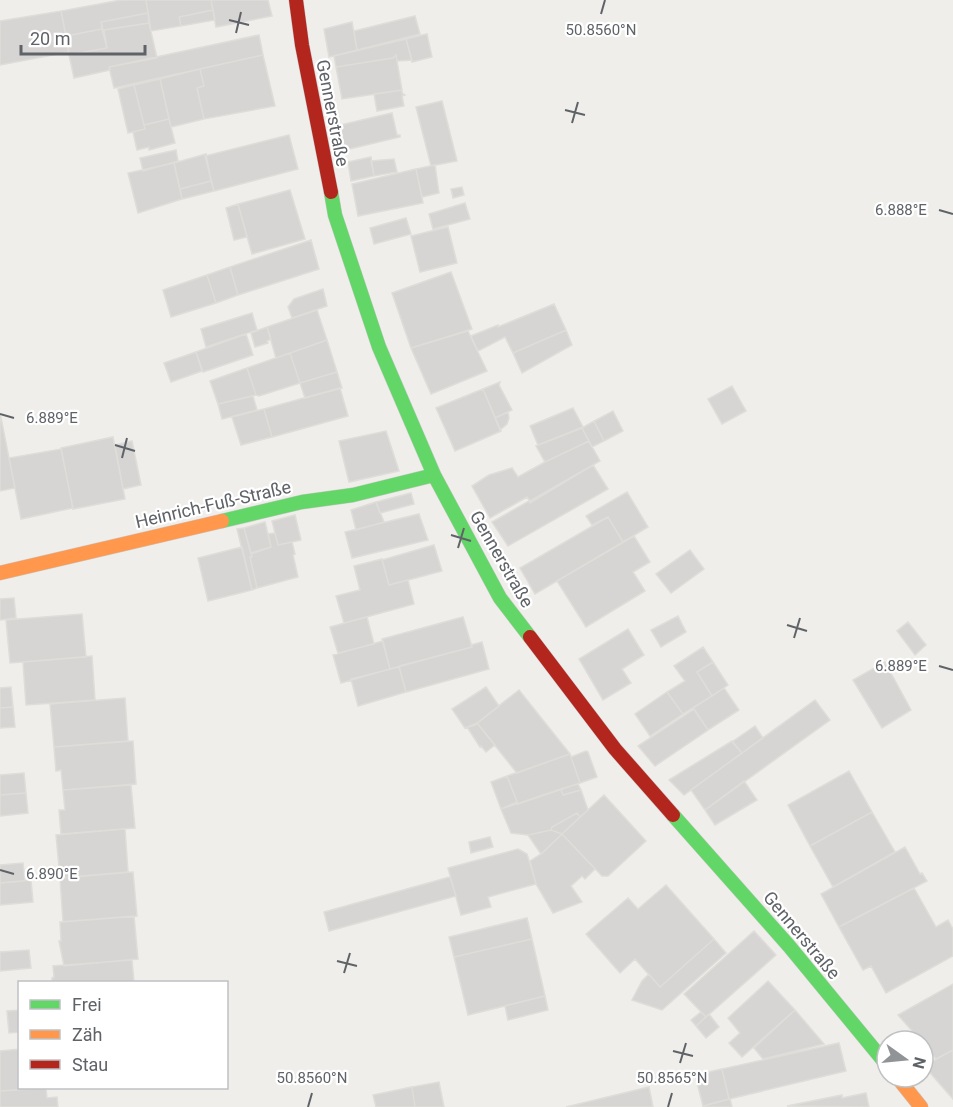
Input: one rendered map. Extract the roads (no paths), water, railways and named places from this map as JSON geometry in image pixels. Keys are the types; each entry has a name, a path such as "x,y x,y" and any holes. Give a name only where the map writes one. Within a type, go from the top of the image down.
{"street":[{"name":"Gennerstraße","path":"296,0 302,45 335,215 379,347 434,475 500,598 615,749 789,946 875,1050"},
{"name":"Heinrich-Fuß-Straße","path":"0,573 302,502 353,495 434,475"},
{"path":"907,1089 921,1107"}]}
